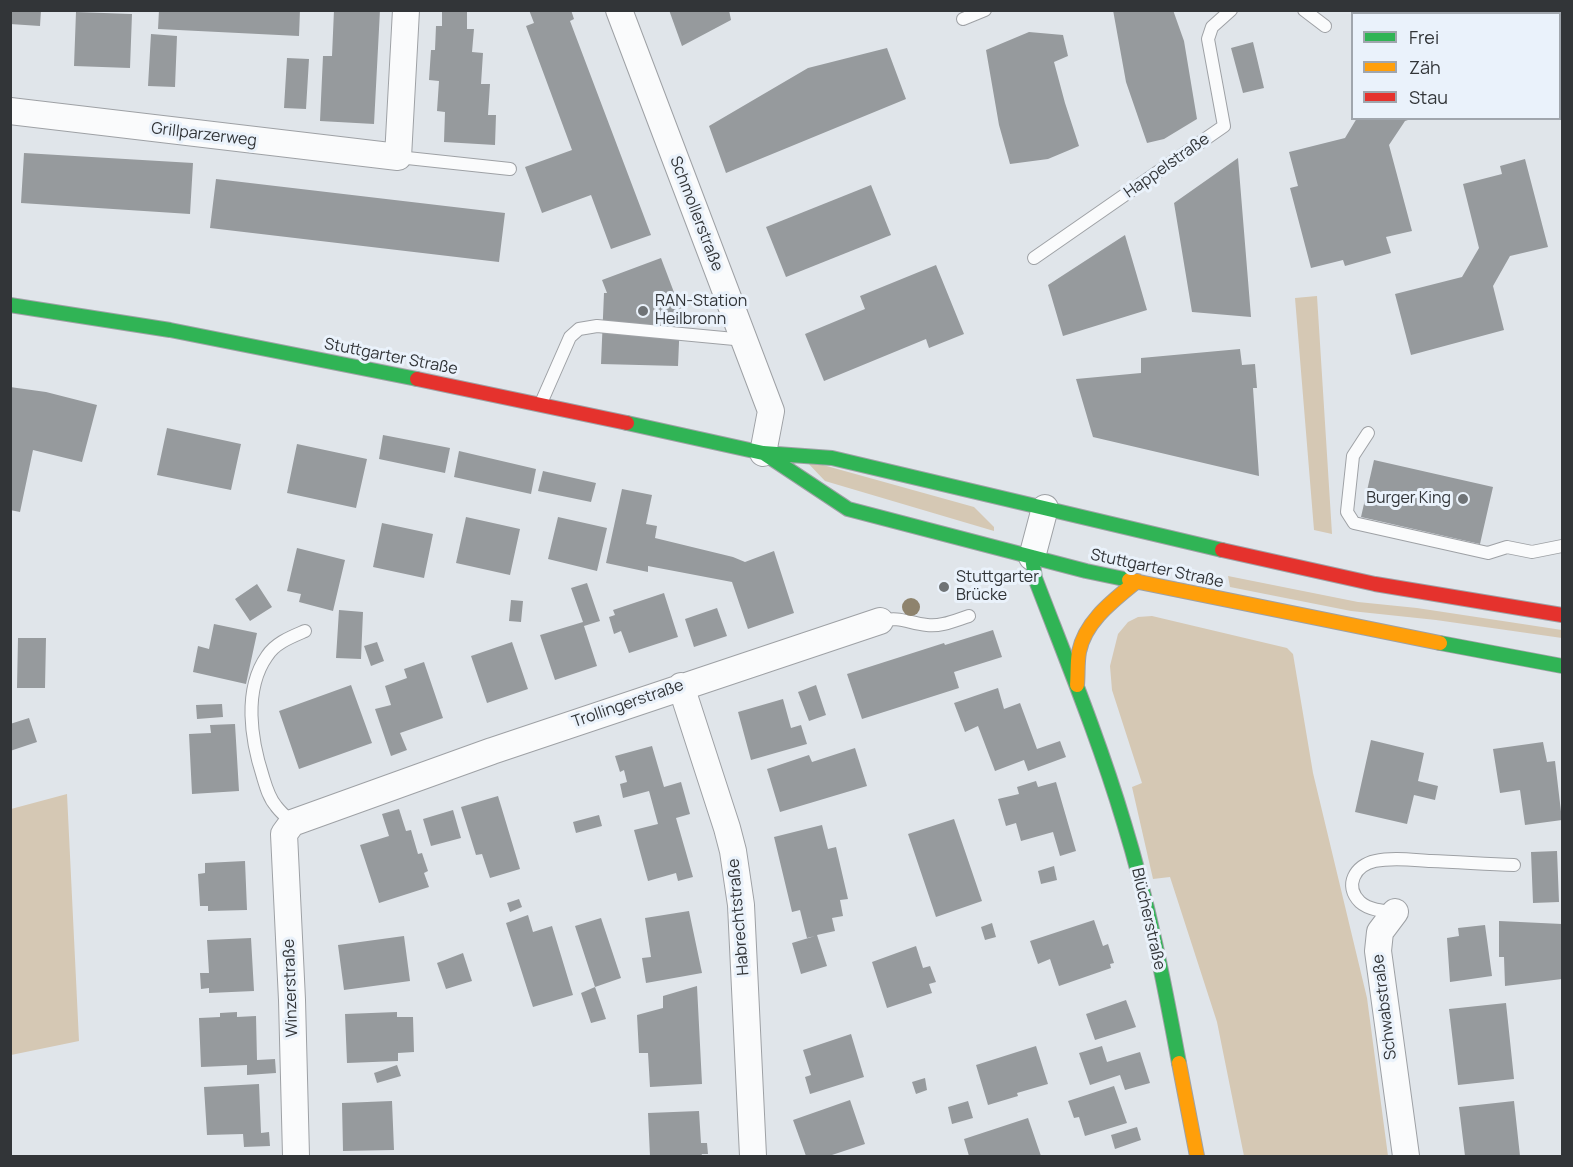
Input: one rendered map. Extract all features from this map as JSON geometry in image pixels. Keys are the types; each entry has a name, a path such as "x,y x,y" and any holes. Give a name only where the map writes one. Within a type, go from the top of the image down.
{"main road":[{"name":"Stuttgarter Straße","path":"10,305 170,330 483,392 763,453 832,458 1375,584 1563,615"},
{"name":"Stuttgarter Straße","path":"763,453 848,509 1071,567 1286,613 1563,666"},
{"name":"Blücherstraße","path":"1032,557 1035,578 1112,784 1134,858 1160,963 1197,1156"},
{"name":"Blücherstraße","path":"1077,687 1080,649 1087,631 1098,614 1137,581"}],"street":[{"path":"398,156 406,10"},
{"name":"Schmollerstraße","path":"619,10 771,411 763,453"},
{"name":"Grillparzerweg","path":"10,111 398,156"},
{"name":"Blücherstraße","path":"1032,557 1051,510"},
{"name":"Trollingerstraße","path":"292,823 681,686 880,621"},
{"name":"Habrechtstraße","path":"681,686 727,828 737,876 741,905 753,1156"},
{"name":"Winzerstraße","path":"292,823 284,834 292,1000 296,1156"},
{"name":"Schwabstraße","path":"1395,912 1380,932 1378,951 1406,1156"}],"lane":[{"path":"963,19 985,10"},
{"name":"Happelstraße","path":"1034,258 1224,126 1208,39 1212,27 1231,10"},
{"path":"1304,10 1325,26"},
{"name":"Grillparzerweg","path":"398,156 510,169"},
{"path":"541,405 570,337 579,328 597,326 745,340"},
{"path":"1368,433 1353,456 1347,512 1354,523 1488,553 1507,547 1532,552 1563,546"},
{"name":"Trollingerstraße","path":"880,621 892,618 928,625 943,624 969,616"},
{"path":"292,823 275,806 268,794 259,763 252,706 256,678 267,655 284,640 304,631"},
{"name":"Schwabstraße","path":"1395,912 1374,909 1359,901 1352,885 1358,869 1367,863 1387,859 1514,866"}],"shaded area":[{"path":"1317,296 1332,534 1314,530 1295,298"},
{"path":"805,460 974,507 994,527 994,531 825,481"},
{"path":"1228,576 1358,602 1417,608 1562,630 1562,638 1436,620 1351,611 1230,587"},
{"path":"1152,616 1287,648 1293,654 1313,773 1367,998 1388,1156 1244,1156 1217,1022 1170,877 1153,879 1132,787 1142,783 1112,690 1110,666 1118,634 1128,622 1138,617"},
{"path":"67,794 79,1041 11,1055 11,809"}],"building":[{"path":"10,10 41,10 40,26 10,24"},
{"path":"159,10 300,10 299,36 158,29"},
{"path":"334,10 380,10 374,124 320,121 323,56 332,56"},
{"path":"442,10 467,10 467,29 474,29 472,52 483,53 481,84 490,84 488,115 496,115 495,145 444,142 445,112 437,111 439,81 429,80 431,50 435,50 436,26 442,26"},
{"path":"529,10 571,10 574,19 570,21 651,235 611,249 591,195 542,213 525,167 572,150 526,26 534,23"},
{"path":"669,10 729,10 731,20 682,46"},
{"path":"1113,10 1173,10 1184,41 1197,119 1164,139 1147,143 1126,82"},
{"path":"1423,10 1480,10 1480,12 1419,12"},
{"path":"76,12 132,14 130,68 74,66"},
{"path":"1029,32 1063,35 1068,56 1054,62 1079,146 1048,159 1010,164 999,125 986,50"},
{"path":"151,34 177,36 175,87 148,86"},
{"path":"1561,41 1562,41 1561,85"},
{"path":"1253,42 1264,88 1243,93 1231,48"},
{"path":"887,48 906,99 726,173 709,126 808,68"},
{"path":"287,58 309,59 306,109 284,108"},
{"path":"1356,120 1408,120 1389,145 1412,231 1386,237 1391,253 1345,266 1343,260 1311,268 1290,188 1298,186 1289,152 1345,138"},
{"path":"24,153 193,163 190,214 21,203"},
{"path":"1238,158 1251,317 1192,312 1174,203"},
{"path":"1525,159 1548,247 1510,256 1493,286 1504,330 1411,355 1395,294 1462,277 1479,248 1463,184 1502,174 1500,166"},
{"path":"216,179 505,213 499,262 210,228"},
{"path":"871,185 891,235 786,277 766,227"},
{"path":"1125,235 1147,310 1063,336 1048,285"},
{"path":"661,258 675,295 681,296 678,366 601,364 604,293 607,293 602,280"},
{"path":"936,265 964,334 929,348 926,339 824,381 805,334 865,309 860,296"},
{"path":"1240,349 1242,365 1255,364 1257,388 1253,388 1259,476 1093,437 1076,379 1141,373 1141,358"},
{"path":"10,387 46,392 97,405 82,462 33,450 20,512 10,510"},
{"path":"167,428 241,444 231,490 157,475"},
{"path":"383,435 450,448 445,473 379,459"},
{"path":"297,444 367,459 356,508 287,493"},
{"path":"459,451 536,469 531,494 454,477"},
{"path":"1374,460 1493,487 1480,544 1361,517"},
{"path":"543,471 596,483 591,502 538,491"},
{"path":"622,489 652,495 646,524 657,526 655,538 745,562 774,551 794,613 748,629 732,582 648,566 648,572 606,563"},
{"path":"466,517 520,529 510,575 456,563"},
{"path":"558,517 607,528 597,571 548,559"},
{"path":"382,523 433,534 424,578 373,567"},
{"path":"297,548 345,560 333,611 299,602 301,594 287,591"},
{"path":"587,583 600,621 584,626 597,666 555,680 540,635 583,622 571,588"},
{"path":"257,584 272,607 250,621 235,599"},
{"path":"664,593 678,637 629,653 621,631 614,634 609,617 615,615 613,610"},
{"path":"511,600 523,601 521,622 509,621"},
{"path":"717,608 727,636 694,647 685,619"},
{"path":"339,610 363,612 361,659 336,658"},
{"path":"214,624 257,633 246,684 193,672 198,646 209,649"},
{"path":"993,630 1002,657 954,672 959,688 862,719 847,674"},
{"path":"18,638 46,638 45,688 17,688"},
{"path":"377,642 384,661 371,666 364,646"},
{"path":"512,642 528,689 487,703 471,656"},
{"path":"424,662 443,718 400,733 407,750 391,756 375,709 391,705 385,686 407,678 404,669"},
{"path":"351,685 372,743 299,769 279,711"},
{"path":"816,685 826,715 809,721 798,692"},
{"path":"998,688 1004,709 1020,703 1037,749 1060,741 1066,757 1028,771 1024,760 995,771 978,726 965,732 954,703"},
{"path":"783,699 791,728 801,725 807,744 751,760 738,712"},
{"path":"222,704 223,717 197,719 196,705"},
{"path":"29,718 37,742 10,751 10,724"},
{"path":"235,724 239,791 192,794 189,734 211,733 210,725"},
{"path":"1371,740 1424,753 1418,781 1438,786 1435,800 1414,795 1407,824 1355,812"},
{"path":"1543,742 1547,762 1555,761 1562,820 1525,825 1520,790 1500,793 1493,749"},
{"path":"652,746 664,787 681,782 690,814 676,818 693,877 678,881 676,873 648,881 634,830 658,824 649,791 623,798 620,784 627,782 624,770 620,772 615,756"},
{"path":"855,748 867,786 780,812 767,769 809,755 812,762"},
{"path":"1036,781 1038,787 1056,782 1076,851 1060,856 1053,832 1021,841 1016,823 1006,826 998,799 1019,794 1017,787"},
{"path":"498,796 520,869 490,878 482,854 476,855 461,807"},
{"path":"399,809 406,831 411,830 418,854 422,853 428,871 424,873 429,887 379,903 360,845 389,836 382,814"},
{"path":"453,810 461,838 431,846 423,819"},
{"path":"599,815 602,826 576,833 573,822"},
{"path":"954,819 982,901 936,917 908,834"},
{"path":"822,825 828,849 836,847 848,899 840,900 843,916 832,918 835,931 817,935 827,966 801,974 792,943 815,936 807,938 800,910 792,912 774,837"},
{"path":"1557,851 1559,902 1533,903 1531,852"},
{"path":"245,861 247,910 208,911 208,906 200,906 198,874 205,873 205,863"},
{"path":"1054,866 1057,880 1041,884 1038,871"},
{"path":"519,899 522,907 510,912 507,903"},
{"path":"689,911 702,973 646,983 642,958 651,957 645,918"},
{"path":"528,915 533,932 552,926 573,995 533,1007 506,923"},
{"path":"601,918 621,978 595,987 575,926"},
{"path":"1094,920 1103,946 1108,944 1114,963 1110,964 1111,968 1059,986 1050,959 1038,964 1030,941"},
{"path":"1499,921 1562,924 1562,979 1505,986 1504,957 1499,957"},
{"path":"992,923 996,937 985,940 981,927"},
{"path":"1485,925 1492,976 1450,982 1447,938 1459,936 1458,928"},
{"path":"404,936 410,981 344,990 338,945"},
{"path":"251,938 254,991 209,993 209,988 201,989 200,973 209,973 207,940"},
{"path":"916,946 923,968 930,966 936,982 929,984 932,993 887,1008 872,962"},
{"path":"463,953 472,981 446,989 437,963"},
{"path":"697,986 702,1084 650,1087 648,1053 639,1053 637,1015 663,1008 663,996"},
{"path":"595,987 606,1019 591,1023 581,993"},
{"path":"1126,1000 1136,1027 1095,1040 1086,1014"},
{"path":"1506,1003 1514,1079 1458,1085 1449,1009"},
{"path":"237,1012 237,1017 256,1016 257,1060 275,1059 276,1073 247,1075 247,1065 201,1067 199,1018 220,1017 220,1013"},
{"path":"397,1012 397,1017 413,1017 414,1052 398,1053 398,1061 347,1063 345,1014"},
{"path":"851,1034 864,1077 810,1094 805,1077 811,1075 803,1050"},
{"path":"1036,1046 1048,1084 988,1105 976,1065"},
{"path":"1102,1046 1107,1062 1140,1052 1150,1083 1125,1090 1120,1075 1090,1085 1079,1053"},
{"path":"397,1065 401,1076 377,1083 374,1073"},
{"path":"925,1078 927,1090 916,1094 912,1082"},
{"path":"259,1084 261,1133 269,1132 270,1146 244,1147 243,1134 207,1135 204,1087"},
{"path":"1114,1086 1127,1123 1085,1136 1079,1117 1074,1118 1068,1101"},
{"path":"850,1100 865,1144 829,1156 806,1156 793,1120"},
{"path":"392,1101 394,1150 343,1151 342,1103"},
{"path":"968,1101 973,1118 952,1124 948,1107"},
{"path":"1514,1101 1520,1156 1465,1156 1459,1107"},
{"path":"699,1111 701,1143 707,1143 708,1154 650,1156 648,1113"},
{"path":"1028,1118 1041,1156 969,1156 964,1139"},
{"path":"1137,1127 1141,1140 1115,1149 1111,1135"}],"traffic: fast":[{"path":"10,305 170,330 417,379"},
{"path":"627,423 763,453 832,458 1222,550"},
{"path":"765,454 848,509 1086,571 1129,580"},
{"path":"1032,557 1035,578 1093,730 1133,852 1155,942 1179,1063"},
{"path":"1440,643 1562,666"}],"traffic: slow":[{"path":"1129,580 1440,643"},
{"path":"1077,685 1079,652 1087,630 1102,612 1137,581"},
{"path":"1179,1063 1197,1156"}],"traffic: jam":[{"path":"417,379 627,423"},
{"path":"1222,550 1375,584 1562,615"}],"place":[{"name":"RAN-Station Heilbronn","path":"643,311"},
{"name":"Burger King","path":"1463,499"},
{"name":"Stuttgarter Brücke","path":"944,587"}]}
